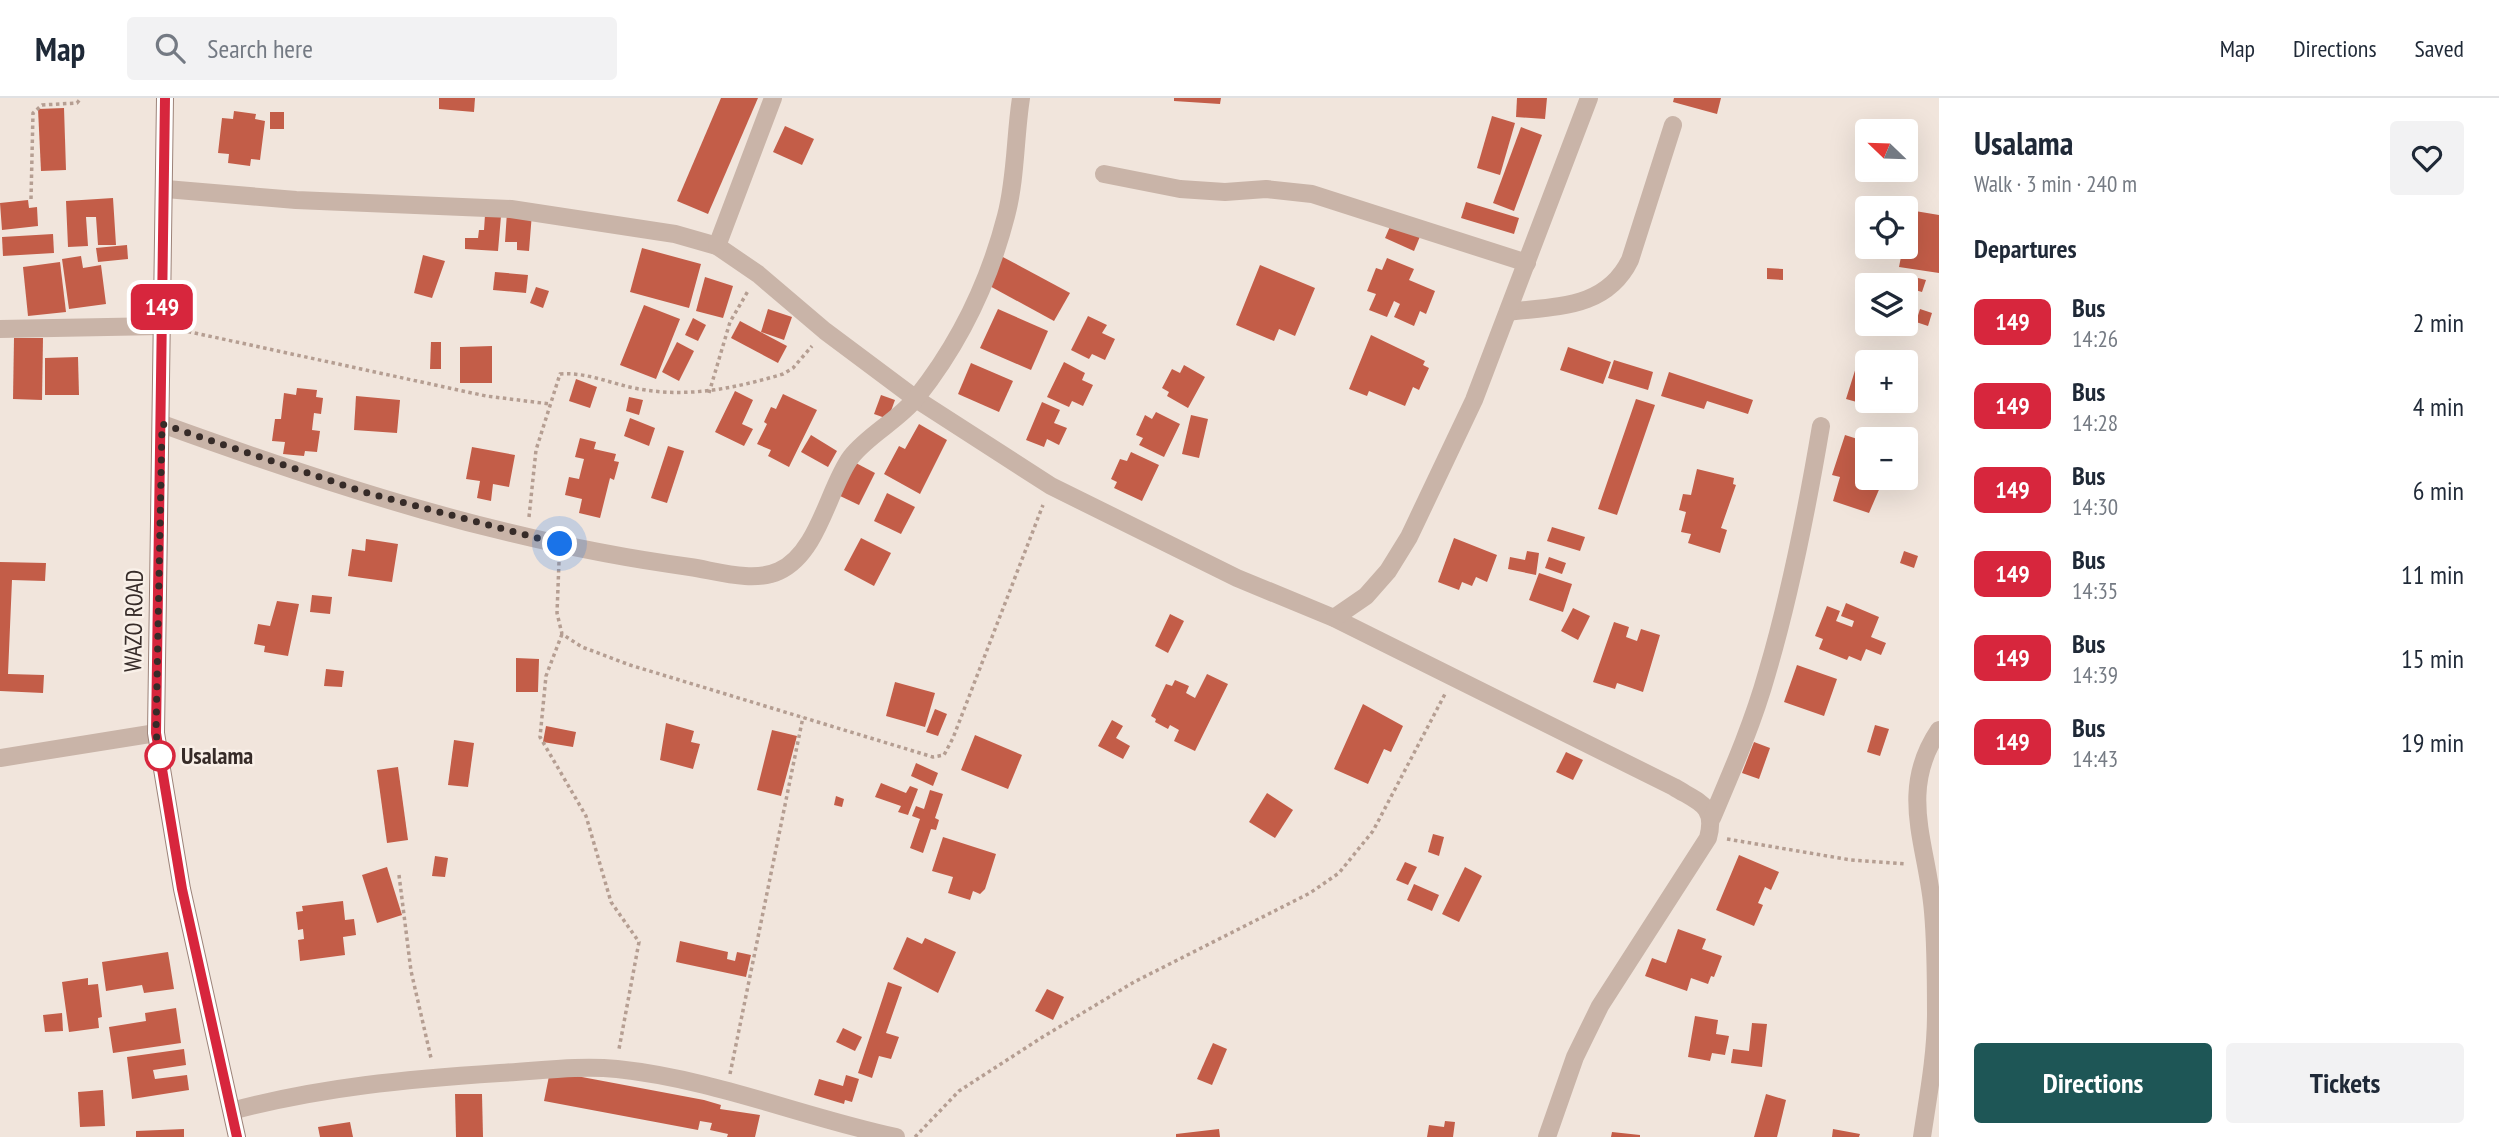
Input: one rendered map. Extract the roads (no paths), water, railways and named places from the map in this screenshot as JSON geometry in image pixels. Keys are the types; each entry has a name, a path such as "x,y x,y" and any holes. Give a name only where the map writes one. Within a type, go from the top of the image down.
{"main road":[{"name":"WAZO ROAD","path":"165,98 166,189 156,733 182,889 237,1137"}],"street":[{"path":"717,246 773,98"},
{"path":"162,424 364,492 527,537 645,561 754,576 779,571 797,557 825,517 850,458 916,399 964,330 1007,214 1021,98"},
{"path":"1334,618 1373,588 1388,571 1409,537 1474,400 1589,98"},
{"path":"1508,312 1590,298 1609,290 1621,278 1630,260 1673,125"},
{"path":"1104,174 1180,189 1225,192 1266,189 1312,194 1527,263"},
{"path":"166,189 296,200 512,209 675,234 717,246 758,274 825,331 916,399 1051,486 1237,578 1334,618 1674,787 1708,810 1712,818"},
{"path":"0,329 162,326"},
{"path":"1547,1137 1575,1057 1600,1006 1707,838 1712,818 1744,741 1767,674 1810,496 1821,426"},
{"path":"1922,1137 1936,1016 1933,912 1917,827 1916,789 1922,765 1939,730"},
{"path":"0,758 156,733"},
{"path":"232,1111 289,1096 435,1077 615,1068 727,1090 856,1129 896,1137"}],"place":[{"name":"Usalama","path":"160,756"}]}
